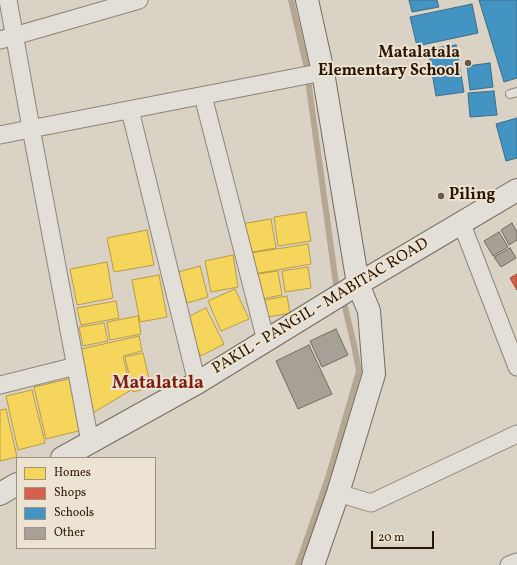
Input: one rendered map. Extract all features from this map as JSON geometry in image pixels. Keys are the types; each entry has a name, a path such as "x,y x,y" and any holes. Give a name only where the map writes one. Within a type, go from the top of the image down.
{"street":[{"path":"8,0 8,38 31,128 90,442"},
{"path":"8,38 139,0"},
{"path":"307,0 323,72 358,284 369,312 374,374 338,493 312,565"},
{"path":"0,135 323,72"},
{"path":"203,96 266,341"},
{"path":"130,110 197,383"},
{"name":"PAKIL - PANGIL - MABITAC ROAD","path":"64,457 197,383 358,284 517,190"},
{"path":"461,222 517,367"},
{"path":"0,385 76,366"},
{"path":"338,493 371,503 517,434"},
{"path":"0,494 16,485"},
{"path":"509,565 517,562"}],"building: Homes":[{"path":"306,212 311,241 278,246 274,217"},
{"path":"271,219 276,248 246,253 241,224"},
{"path":"147,230 154,265 114,272 107,238"},
{"path":"308,244 311,264 254,274 251,253"},
{"path":"233,255 238,287 211,292 205,261"},
{"path":"107,262 113,298 77,305 70,269"},
{"path":"200,266 208,297 187,303 178,272"},
{"path":"308,267 311,288 285,292 282,271"},
{"path":"278,271 282,295 262,299 258,274"},
{"path":"159,275 167,317 140,322 132,280"},
{"path":"235,289 249,319 221,331 208,301"},
{"path":"287,296 290,313 268,317 265,300"},
{"path":"116,301 119,318 81,325 77,308"},
{"path":"206,308 224,344 201,356 182,320"},
{"path":"138,316 141,334 110,340 107,322"},
{"path":"104,323 108,341 83,346 79,327"},
{"path":"139,336 142,351 123,356 131,390 91,414 77,350"},
{"path":"143,353 151,387 133,392 125,357"},
{"path":"73,378 86,429 46,439 34,387"},
{"path":"32,390 45,443 18,450 6,396"},
{"path":"6,409 17,457 0,461 0,410"}],"building: Shops":[{"path":"517,274 517,290 510,278"}],"building: Schools":[{"path":"409,0 437,0 439,7 412,12"},
{"path":"479,0 517,0 517,78 504,82"},
{"path":"472,4 478,33 417,46 410,17"},
{"path":"456,45 464,92 436,96 428,49"},
{"path":"490,63 493,87 470,90 467,66"},
{"path":"494,91 497,115 470,117 468,93"},
{"path":"517,118 517,158 506,161 496,124"}],"building: Other":[{"path":"512,223 517,232 517,240 509,245 501,230"},
{"path":"499,232 508,247 493,256 484,241"},
{"path":"510,248 516,258 501,267 494,257"},
{"path":"336,329 348,355 322,367 310,341"},
{"path":"309,345 332,394 298,409 276,361"}],"waterway":[{"path":"291,0 306,64"},
{"path":"308,80 336,284"},
{"path":"298,565 328,478 359,371 345,307"}],"place":[{"name":"Matalatala Elementary School","path":"468,63"},
{"name":"Piling","path":"441,196"}],"district":[{"name":"Matalatala","path":"158,385"}]}
